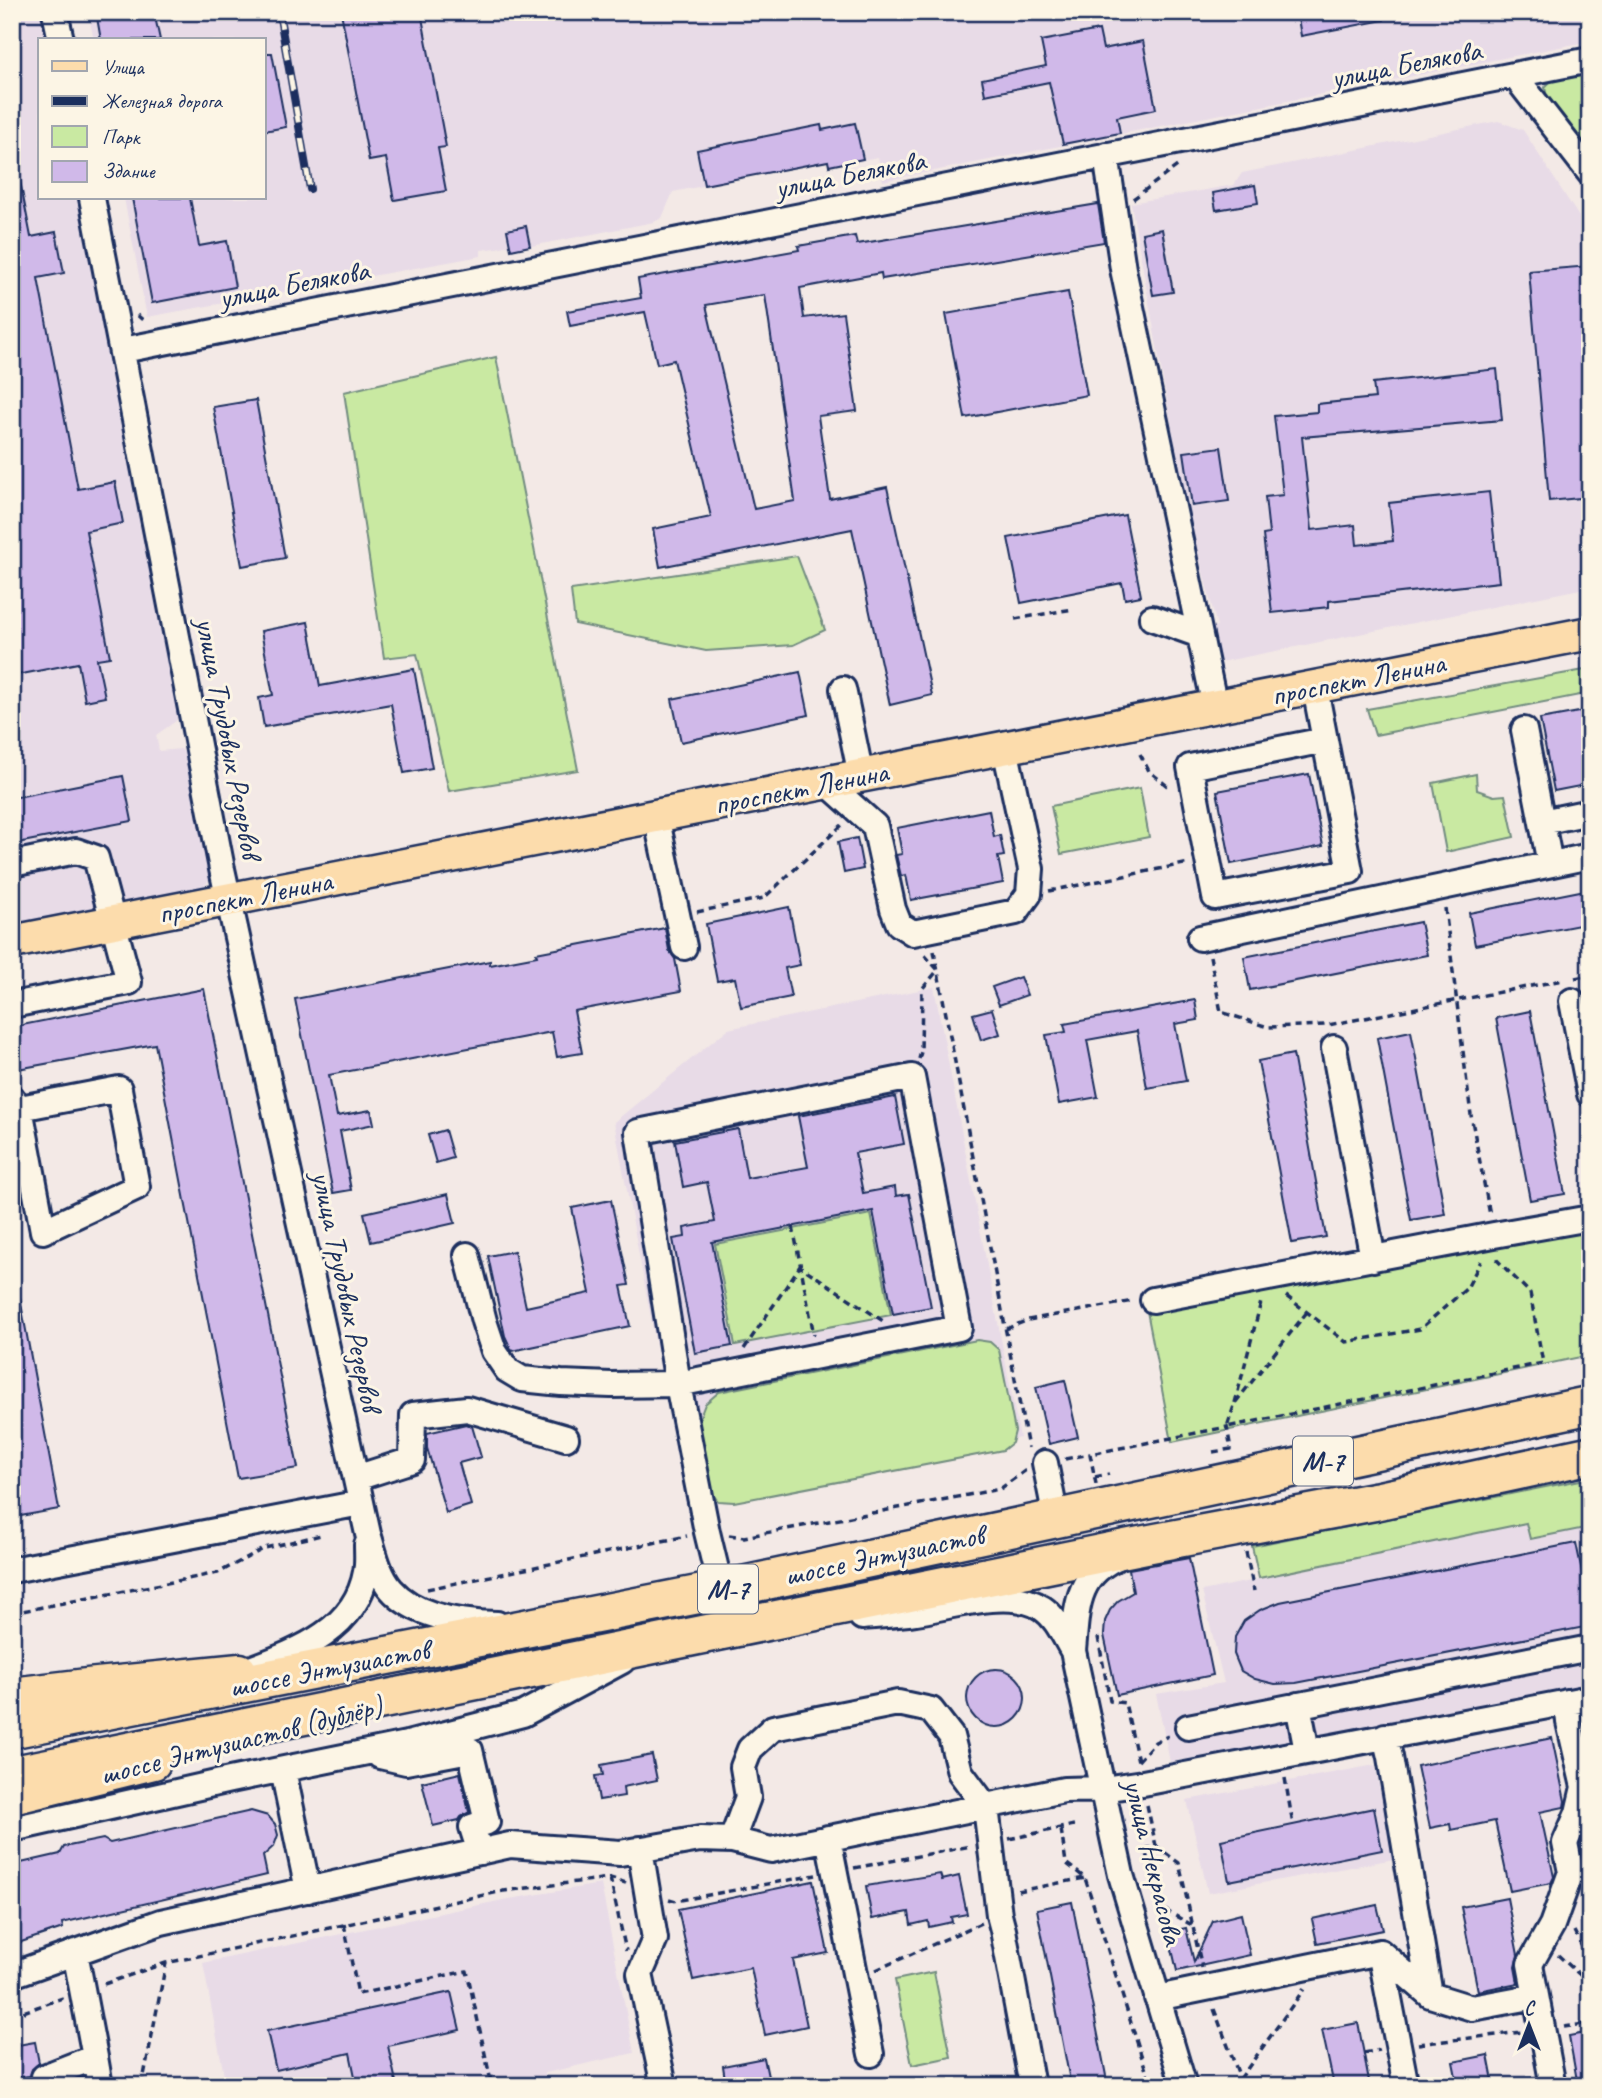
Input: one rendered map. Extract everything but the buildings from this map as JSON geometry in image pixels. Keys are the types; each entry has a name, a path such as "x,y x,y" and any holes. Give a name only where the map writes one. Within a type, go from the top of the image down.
{"highway":[{"name":"шоссе Энтузиастов","path":"12,1729 722,1590 1590,1405"},
{"name":"шоссе Энтузиастов","path":"12,1775 1148,1544 1377,1501 1590,1455"}],"main road":[{"name":"проспект Ленина","path":"12,942 1590,633"},
{"name":"шоссе Энтузиастов (дублёр)","path":"12,1694 399,1654"},
{"name":"шоссе Энтузиастов (дублёр)","path":"12,1798 469,1682"}],"street":[{"path":"55,12 61,38"},
{"name":"улица Белякова","path":"122,350 1590,60"},
{"path":"1514,75 1590,173"},
{"path":"1106,155 1123,269 1214,707"},
{"name":"улица Трудовых Резервов","path":"92,200 228,900 365,1520 379,1568 390,1588 405,1602 427,1613 476,1624 543,1625"},
{"path":"1152,618 1200,635"},
{"path":"1315,688 1325,740 1350,870 1215,897 1190,767 1325,740"},
{"path":"843,689 861,776"},
{"path":"1524,730 1550,864"},
{"path":"827,783 876,826 893,909 899,923 913,933 1016,912 1029,894 1031,869 1005,748"},
{"path":"1542,822 1590,812"},
{"path":"656,817 684,947"},
{"path":"12,864 76,851 96,858 129,982 12,1005"},
{"path":"1200,938 1590,856"},
{"path":"1572,1000 1590,1094"},
{"path":"1334,1048 1373,1259"},
{"path":"467,1255 494,1351 507,1370 522,1379 611,1385 678,1384 959,1328 912,1077 638,1132 678,1384 707,1532 722,1590"},
{"path":"119,1089 137,1186 43,1231 16,1103 119,1089"},
{"path":"1153,1300 1373,1259 1490,1242 1590,1218"},
{"path":"356,1478 412,1461 413,1415 467,1409 566,1437"},
{"path":"1035,1461 1056,1518"},
{"path":"12,1570 365,1520"},
{"name":"улица Трудовых Резервов","path":"251,1668 295,1653 326,1634 348,1614 359,1594 366,1572 365,1520"},
{"name":"улица Некрасова","path":"1073,1651 1076,1615 1088,1578 1112,1559 1148,1544"},
{"name":"улица Некрасова","path":"739,1627 913,1613 1012,1598 1028,1601 1042,1608 1057,1622 1073,1651 1121,1875 1184,2086"},
{"path":"12,1829 407,1745 523,1714 652,1644"},
{"path":"1188,1727 1585,1654"},
{"path":"12,1975 161,1922 510,1845 630,1851 700,1839 732,1840 771,1850 1064,1790 1103,1789 1578,1700"},
{"path":"1553,2086 1530,1964 1552,1925 1571,1872 1565,1843 1587,1787 1569,1721 1578,1700"},
{"path":"732,1840 748,1797 743,1768 750,1749 774,1728 898,1703 931,1710 951,1736 960,1772 986,1807 997,1905 1032,2086"},
{"path":"1304,1704 1313,1750"},
{"path":"1385,1736 1430,1994"},
{"path":"365,1753 406,1762 470,1750 487,1822 472,1827 480,1852"},
{"path":"284,1770 308,1890"},
{"path":"828,1838 871,2054"},
{"path":"630,1851 648,1890 655,1939 640,1975 664,2086"},
{"path":"75,1952 100,2086"},
{"path":"1380,1952 1430,1994 1472,2008 1536,1996"},
{"path":"1157,1998 1380,1952"},
{"path":"1380,1952 1406,2086"},
{"path":"45,2086 44,2077 94,2057"}],"path":[{"path":"1115,213 1184,161"},
{"path":"1015,618 1073,608"},
{"path":"677,915 764,898 857,810"},
{"path":"1029,894 1191,863"},
{"path":"1109,1474 1095,1477 1090,1454 1543,1363 1531,1293 1490,1242 1455,1001 1443,887"},
{"path":"421,1590 707,1532 744,1538 1000,1489 1035,1461 1006,1329 930,929"},
{"path":"912,1077 921,1052 922,989 938,970"},
{"path":"1221,1012 1268,1027 1328,1025 1590,975"},
{"path":"793,1227 818,1356"},
{"path":"1213,1452 1231,1449 1227,1427 1267,1279 1346,1342 1420,1329 1467,1288 1482,1260"},
{"path":"800,1266 907,1338"},
{"path":"727,1373 800,1266"},
{"path":"1006,1329 1028,1320 1128,1301 1153,1300"},
{"path":"1235,1403 1307,1312"},
{"path":"12,1613 218,1573 265,1548 365,1520"},
{"path":"1246,1550 1254,1591"},
{"path":"1095,1625 1110,1701 1125,1703 1138,1761 1156,1742 1188,1727"},
{"path":"1285,1776 1293,1825"},
{"path":"1147,1805 1156,1846 1179,1863 1206,1987 1243,2086"},
{"path":"12,2016 166,1963 503,1891 610,1878 676,1901 1074,1825"},
{"path":"1061,1829 1066,1863 1085,1878 1151,2086"},
{"path":"1156,1846 1145,1849 1159,1907 1192,1925"},
{"path":"856,1979 997,1905 1085,1878"},
{"path":"1560,1902 1590,1964"},
{"path":"344,1924 358,1994 467,1971 492,2086"},
{"path":"1543,1941 1590,1984"},
{"path":"142,2086 166,1963"},
{"path":"1240,2079 1322,1964"},
{"path":"1398,2046 1543,2030 1590,2022"}],"shaded area":[{"path":"12,12 45,12 51,38 38,38 38,200 82,200 182,707 176,721 156,735 159,751 181,749 193,761 211,857 210,879 197,895 12,932"},
{"path":"88,12 1590,12 1590,41 883,181 878,157 829,166 827,161 673,192 662,218 654,222 511,250 510,245 481,250 481,256 147,317 124,200 266,200 266,38 94,38"},
{"path":"1498,121 1523,130 1590,234 1590,587 1216,663 1207,629 1217,626 1186,507 1131,203 1234,185 1242,173"},
{"path":"934,987 1020,1438 686,1504 614,1122 728,1029"},
{"path":"1526,1523 1530,1539 1590,1527 1590,1690 1170,1762 1156,1694 1224,1683 1202,1591"},
{"path":"1375,1765 1394,1859 1208,1893 1187,1800"},
{"path":"601,1884 634,2053 545,2073 547,2086 226,2086 203,1963 503,1900"}],"green space":[{"path":"1590,71 1590,154 1547,99 1545,87 1554,78"},
{"path":"496,357 578,770 449,791 417,654 384,658 344,392"},
{"path":"797,556 825,630 793,645 706,651 575,624 571,590"},
{"path":"1590,669 1590,693 1375,735 1367,709"},
{"path":"1476,774 1477,790 1494,796 1505,795 1514,837 1446,852 1433,783"},
{"path":"1140,788 1149,837 1061,854 1051,806"},
{"path":"871,1214 891,1315 735,1345 715,1244"},
{"path":"1590,1227 1590,1355 1172,1442 1147,1311"},
{"path":"977,1340 990,1342 999,1350 1015,1431 1012,1443 1003,1450 734,1502 718,1501 711,1493 697,1425 705,1404 719,1392"},
{"path":"1590,1478 1590,1527 1530,1539 1526,1523 1259,1578 1252,1546"},
{"path":"934,1972 951,2057 912,2065 895,1980"}],"railway":[{"path":"279,12 310,189"}]}
